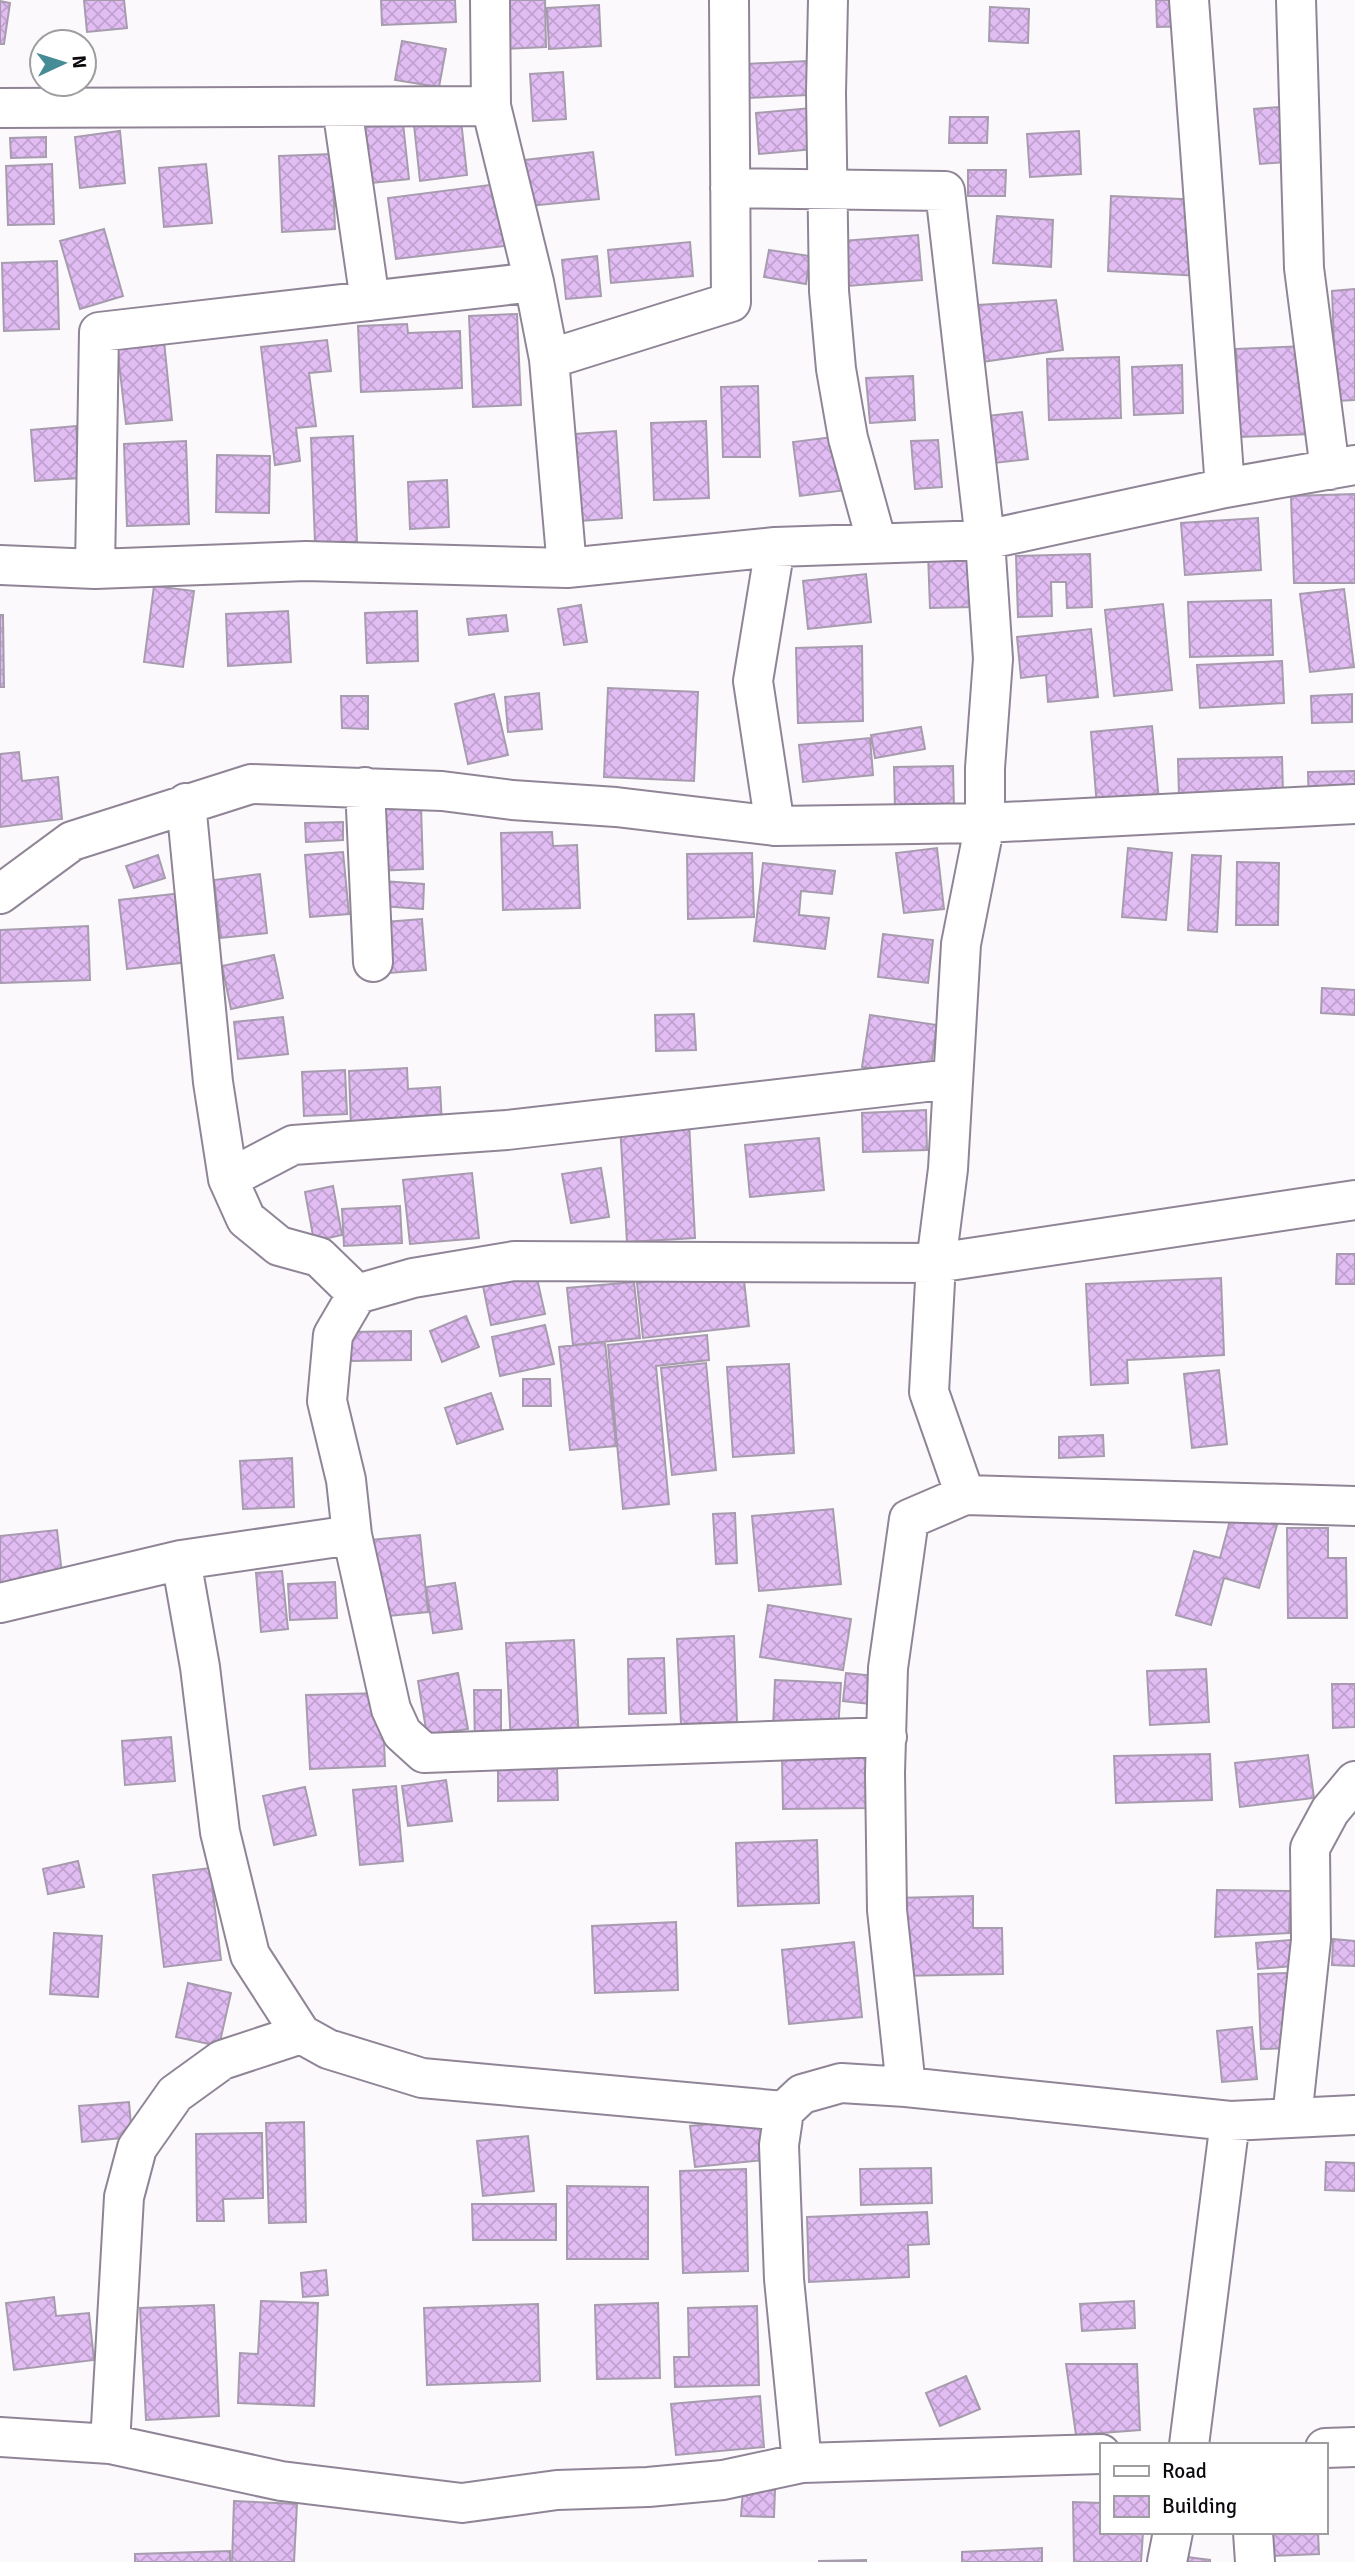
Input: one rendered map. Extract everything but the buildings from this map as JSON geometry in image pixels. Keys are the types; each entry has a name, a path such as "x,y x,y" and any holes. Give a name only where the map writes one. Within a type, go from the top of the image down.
{"street":[{"path":"490,0 491,106 534,282 549,359 567,568"},
{"path":"549,359 731,302 729,0"},
{"path":"828,0 826,93 829,291 836,369 848,438 877,543"},
{"path":"1189,0 1225,488"},
{"path":"0,565 95,569 306,561 567,568 775,547 985,540 1225,488 1343,468 1304,268 1296,0"},
{"path":"0,108 491,106"},
{"path":"342,107 370,301"},
{"path":"730,188 829,187 945,191 985,540 993,659 985,768 985,823 961,944 948,1169 936,1263 929,1392 965,1495"},
{"path":"95,569 99,332 534,282"},
{"path":"775,547 752,681 775,826"},
{"path":"0,894 72,841 251,784 365,787 616,807 775,826 985,823 1355,804"},
{"path":"365,787 373,962"},
{"path":"186,803 213,1082 228,1179 246,1219 279,1246 319,1257 357,1294"},
{"path":"228,1179 293,1145 507,1130 952,1079"},
{"path":"887,1737 424,1753 402,1732 391,1709 352,1535 346,1480 327,1401 333,1335 357,1294 413,1278 514,1261 936,1263 1355,1200"},
{"path":"906,2087 887,1910 887,1737 888,1668 909,1519 965,1495 1355,1506"},
{"path":"0,1603 181,1560 352,1535"},
{"path":"181,1560 200,1667 220,1832 250,1955 300,2034 328,2049 422,2078 784,2111"},
{"path":"1292,2118 1311,1940 1310,1848 1330,1811 1355,1781"},
{"path":"110,2444 124,2197 137,2148 175,2094 222,2060 300,2034"},
{"path":"802,2463 784,2279 779,2145 784,2111 802,2094 841,2083 906,2087 1230,2121 1355,2115"},
{"path":"1189,2443 1230,2121"},
{"path":"0,2437 110,2444 281,2481 462,2503 557,2490 648,2487 723,2480 802,2463 1100,2454"},
{"path":"1327,2448 1355,2447"},
{"path":"1167,2562 1173,2534"},
{"path":"1253,2534 1255,2562"}]}
